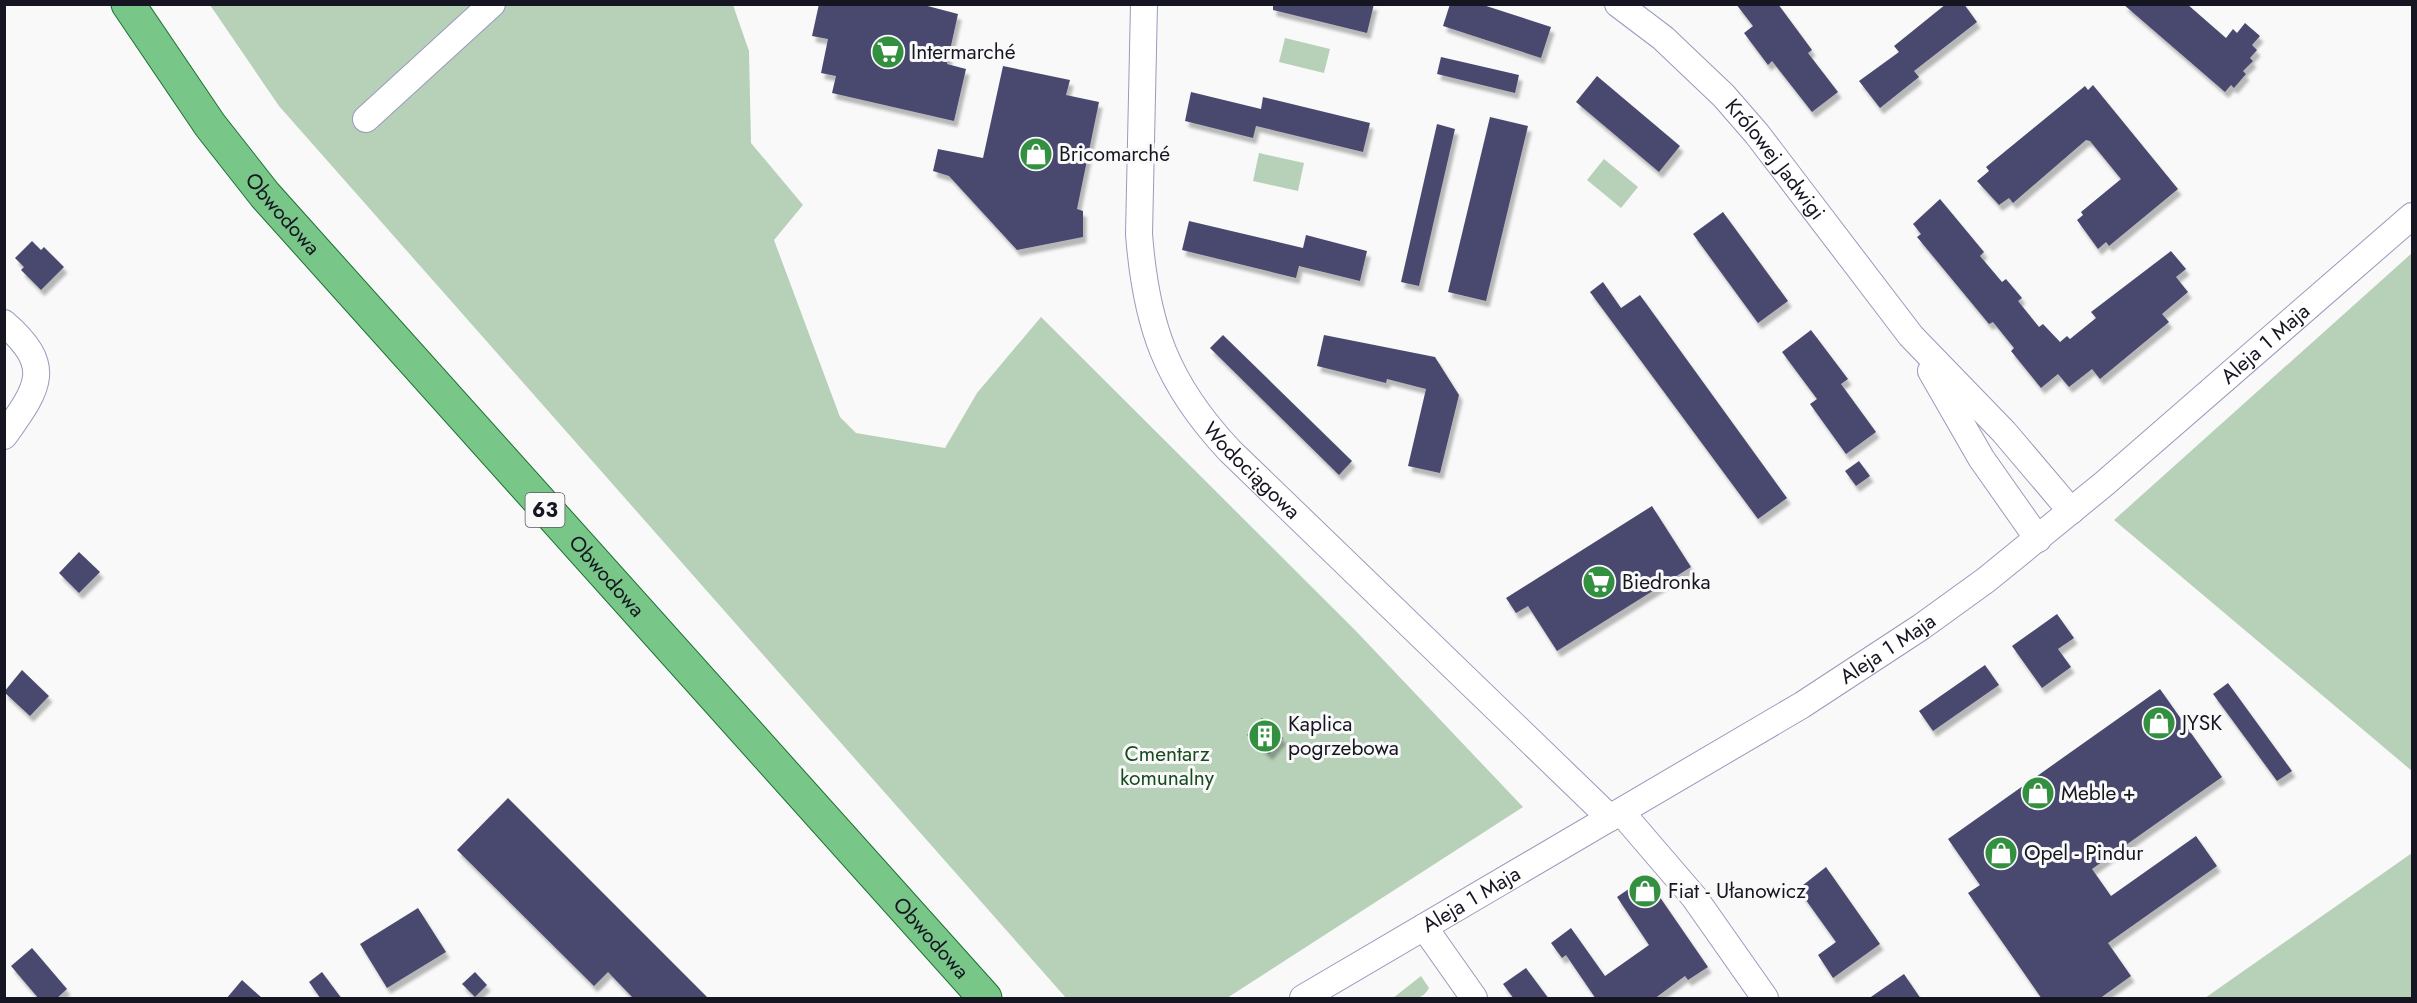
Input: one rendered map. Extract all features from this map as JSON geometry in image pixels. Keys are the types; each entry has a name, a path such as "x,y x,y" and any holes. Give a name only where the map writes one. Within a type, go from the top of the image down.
{"main road":[{"name":"Obwodowa","path":"128,4 210,125 265,195 985,999"}],"street":[{"path":"366,119 492,4"},
{"name":"Wodociągowa","path":"1144,4 1138,234 1147,306 1161,350 1175,381 1210,430 1237,458 1615,815 1694,897 1765,999"},
{"name":"Królowej Jadwigi","path":"1618,4 1656,32 1724,96 1757,134 1911,336 2004,432 2072,511"},
{"name":"Aleja 1 Maja","path":"1304,999 1858,670 1986,580 2072,511 2412,216"},
{"path":"4,322 21,337 35,356 36,373 36,388 4,436"},
{"name":"Królowej Jadwigi","path":"1911,336 1981,458 2038,539"},
{"path":"1424,927 1474,999"}],"green space":[{"name":"Cmentarz komunalny","path":"210,5 733,5 749,51 751,143 803,205 774,240 840,417 856,433 945,448 977,393 1041,317 1355,630 1523,807 1227,998 1066,998 279,106"},
{"path":"1285,38 1330,49 1324,73 1279,62"},
{"path":"1259,153 1304,163 1298,191 1253,181"},
{"path":"1604,159 1638,187 1621,208 1587,180"},
{"path":"2412,253 2412,771 2114,520"},
{"path":"2412,853 2412,998 2205,998"},
{"path":"1421,976 1429,988 1423,996 1414,999 1393,998"}],"building":[{"name":"Intermarché","path":"819,4 920,4 958,14 947,64 966,69 954,121 832,93 836,76 821,73 828,39 812,36"},
{"path":"1273,4 1374,4 1367,33 1273,10"},
{"path":"1450,4 1480,4 1551,27 1541,58 1443,26"},
{"path":"1736,4 1778,4 1812,50 1808,53 1838,92 1812,112 1772,61 1768,65 1744,33 1753,26"},
{"path":"1946,4 1964,4 1977,22 1914,71 1919,77 1880,108 1859,81 1899,52 1894,46"},
{"path":"2123,4 2187,4 2226,38 2233,29 2237,33 2245,23 2260,36 2252,45 2257,50 2250,58 2253,61 2243,71 2246,74 2234,88 2231,85 2225,92"},
{"path":"1441,57 1519,75 1515,93 1437,74"},
{"name":"Bricomarché","path":"1003,66 1070,80 1066,95 1099,102 1077,209 1083,211 1083,237 1017,250 949,176 933,171 938,149 983,158"},
{"path":"1597,76 1680,146 1659,172 1576,102"},
{"path":"2093,85 2178,189 2109,246 2106,242 2098,249 2077,220 2083,215 2081,212 2121,179 2090,141 2086,140 2013,203 2009,198 1999,205 1977,181 1989,171 1986,167 2085,86 2088,90"},
{"path":"1191,92 1261,109 1263,97 1370,123 1363,152 1256,126 1253,138 1185,121"},
{"path":"1490,117 1528,126 1486,301 1448,292"},
{"path":"1437,124 1455,129 1419,286 1401,282"},
{"path":"1940,199 1984,252 1980,256 2002,282 2006,279 2022,298 2018,301 2039,327 2043,324 2060,342 2067,336 2070,339 2096,318 2091,312 2171,251 2186,269 2176,277 2188,292 2162,314 2169,322 2100,379 2092,369 2069,387 2058,374 2041,388 2011,351 2014,348 1993,322 1989,324 1917,237 1921,234 1913,224"},
{"path":"1723,212 1788,301 1758,323 1693,234"},
{"path":"1189,221 1303,248 1306,235 1367,251 1360,281 1299,266 1296,278 1182,250"},
{"path":"32,241 41,250 44,247 64,267 41,290 21,270 24,267 15,258"},
{"path":"1603,282 1621,308 1640,295 1787,498 1758,519 1590,292"},
{"path":"1811,330 1848,379 1841,384 1876,432 1846,454 1810,404 1817,399 1782,352"},
{"path":"1223,335 1352,461 1339,475 1210,348"},
{"path":"1324,335 1435,357 1459,395 1440,473 1408,466 1426,389 1387,379 1386,383 1317,366"},
{"path":"1859,461 1870,476 1856,486 1845,471"},
{"name":"Biedronka","path":"1652,506 1691,567 1557,651 1528,606 1516,613 1506,598"},
{"path":"79,552 100,572 79,593 59,573"},
{"path":"2057,614 2074,638 2058,649 2071,667 2042,688 2012,646"},
{"path":"1985,665 1999,685 1933,731 1919,711"},
{"path":"22,670 49,696 30,716 4,692"},
{"path":"2228,683 2292,771 2277,781 2213,694"},
{"path":"2160,689 2222,777 2092,869 2111,896 2196,836 2217,866 2108,943 2131,976 2099,999 2042,999 1968,893 1980,885 1948,839"},
{"name":"Kaplica pogrzebowa","path":"1262,718 1283,738 1269,754 1247,735"},
{"path":"508,798 709,999 634,999 608,972 594,986 457,850"},
{"path":"1826,867 1880,944 1833,978 1818,955 1836,942 1798,889"},
{"path":"1646,877 1708,967 1688,980 1685,976 1654,999 1596,999 1566,955 1562,958 1551,943 1571,928 1605,976 1649,945 1617,897"},
{"path":"418,908 446,952 387,988 360,944"},
{"path":"32,948 67,989 56,999 39,999 11,966"},
{"path":"1526,968 1549,999 1514,999 1503,984"},
{"path":"322,972 342,999 321,999 309,982"},
{"path":"475,972 487,985 475,997 462,984"},
{"path":"1904,974 1921,999 1868,999"},
{"path":"242,980 263,999 226,999"}],"place":[{"name":"Intermarché","path":"888,52"},
{"name":"Bricomarché","path":"1036,154"},
{"name":"Biedronka","path":"1599,582"},
{"name":"JYSK","path":"2159,723"},
{"name":"Kaplica pogrzebowa","path":"1265,736"},
{"name":"Meble +","path":"2038,793"},
{"name":"Opel - Pindur","path":"2001,853"},
{"name":"Fiat - Ułanowicz","path":"1645,891"}]}
